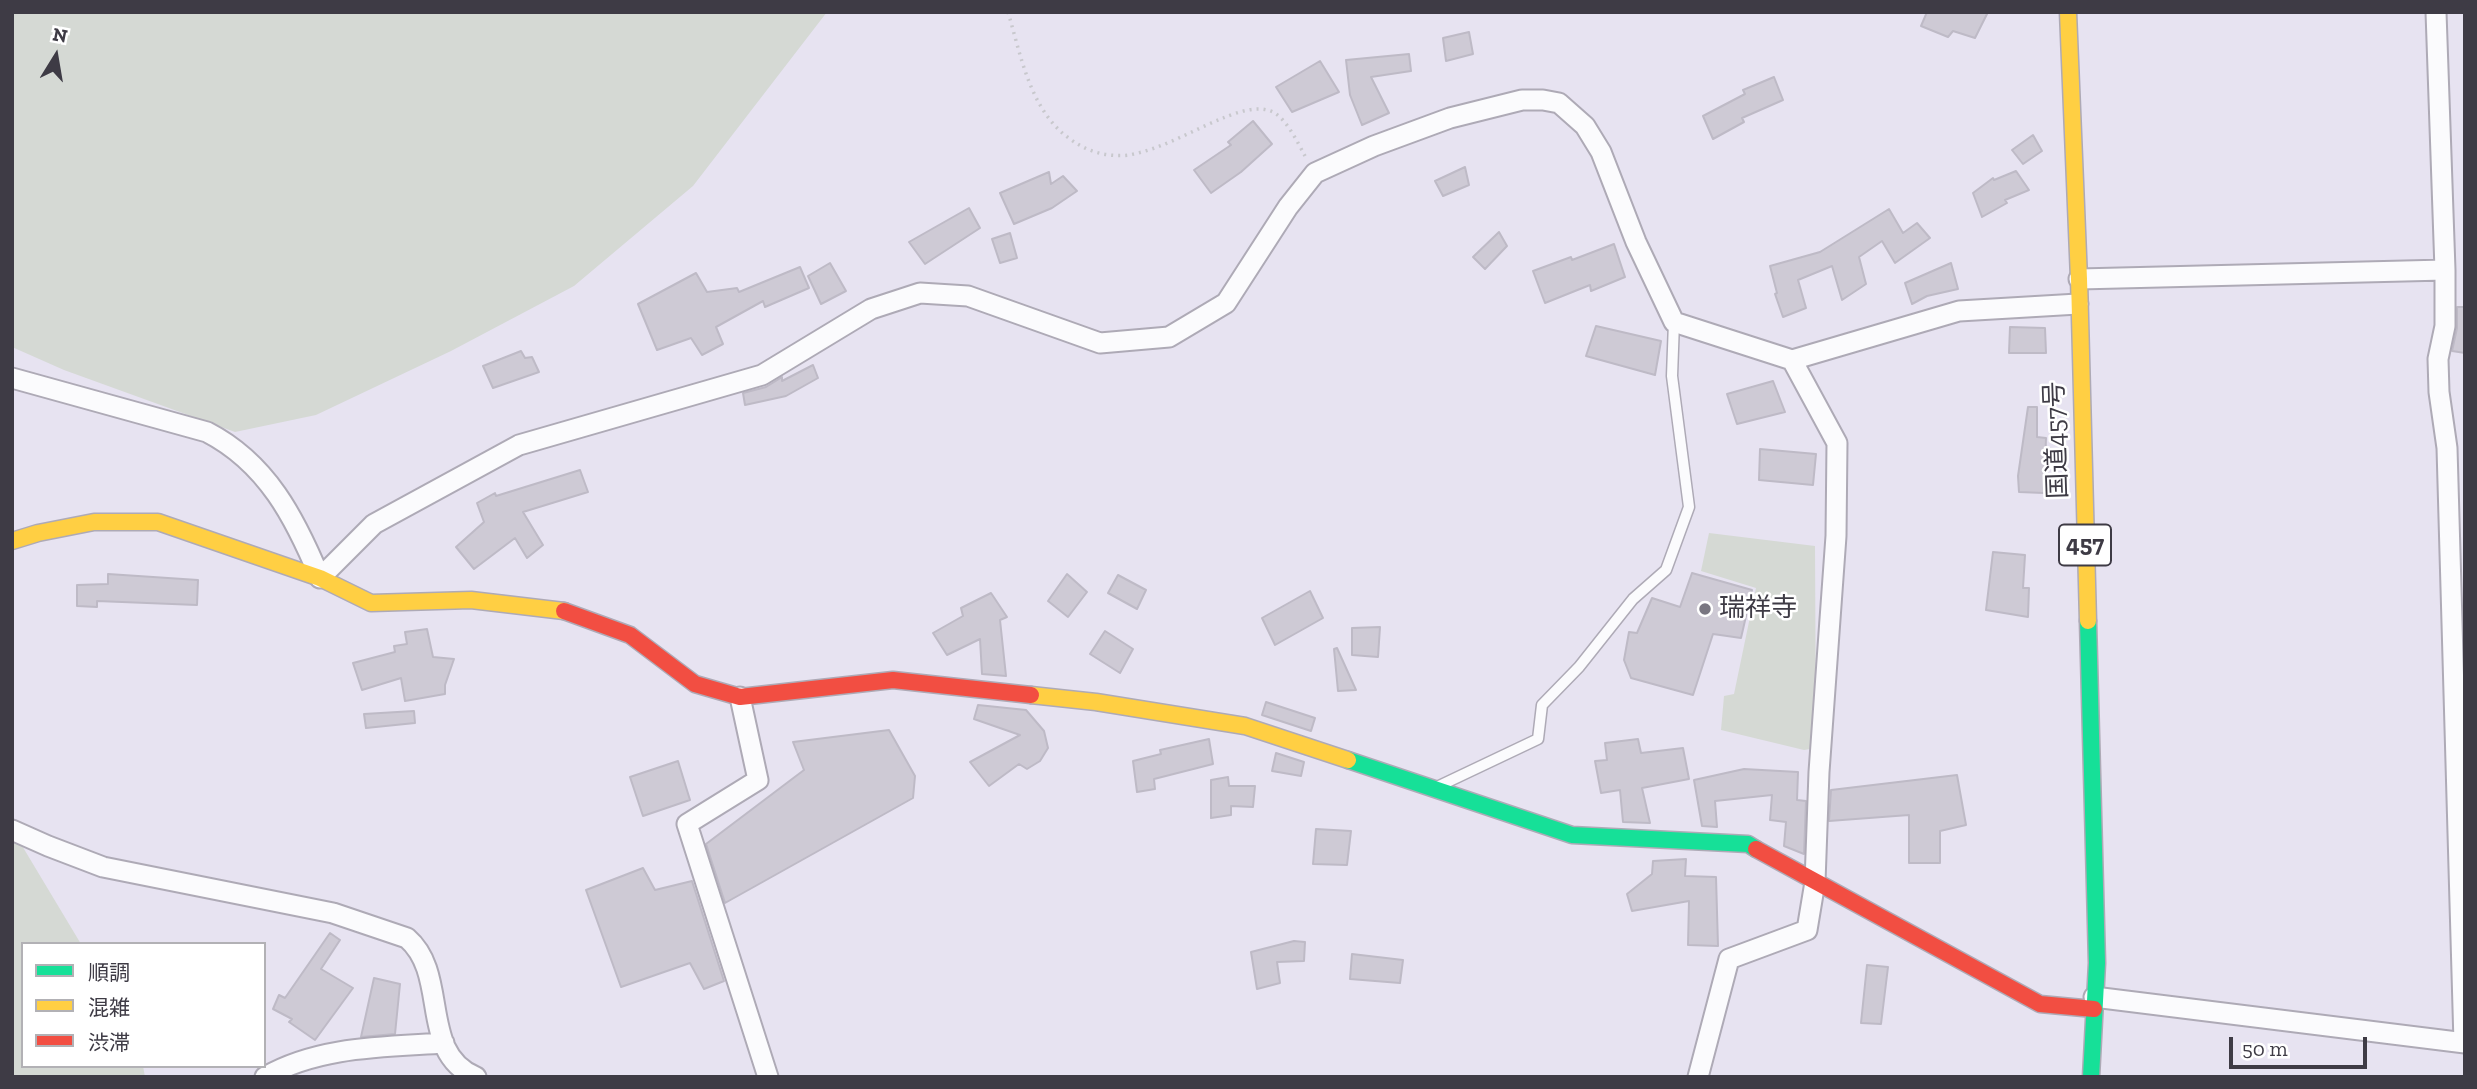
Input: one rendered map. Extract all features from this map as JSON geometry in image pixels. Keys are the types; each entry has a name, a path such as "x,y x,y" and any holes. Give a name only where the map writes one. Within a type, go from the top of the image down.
{"main road":[{"name":"国道457号","path":"2068,12 2097,963 2091,1077"},
{"path":"12,541 94,522 158,522 320,578 371,603 471,600 558,609 630,635 695,684 740,697 892,680 1096,702 1245,726 1572,835 1748,844 2039,1003 2094,1003"}],"street":[{"path":"2094,1003 2464,1043 2447,448 2439,392 2438,359 2445,326 2445,270 2436,12"},
{"path":"12,378 206,432 224,442 268,480 307,547 320,578 374,524 519,445 762,375 871,309 920,293 968,296 1100,343 1169,337 1226,303 1288,207 1315,173 1374,146 1450,118 1522,100 1559,103 1585,126 1601,152 1636,242 1674,322 1792,360 1959,312 2078,304"},
{"path":"2078,279 2445,270"},
{"path":"1698,1077 1729,959 1807,930 1815,882 1819,772 1836,536 1837,443 1792,360"},
{"path":"740,697 758,780 687,824 768,1077"},
{"path":"12,830 103,867 333,912 407,938 415,945 427,967 450,1059 476,1077"},
{"path":"265,1077 293,1062 308,1058 370,1048 444,1043"}],"lane":[{"path":"1433,789 1538,739 1542,705 1579,667 1633,599 1667,570 1689,507 1672,376 1674,322"}],"path":[{"path":"1008,12 1033,96 1066,138 1091,151 1115,156 1128,155 1168,142 1229,116 1253,109 1264,110 1275,114 1286,125 1315,173"}],"shaded area":[{"path":"12,12 827,12 693,186 574,286 451,351 316,415 235,432 64,370 12,347"},
{"path":"1709,533 1815,546 1816,748 1804,750 1721,730 1724,696 1734,694 1756,588 1701,571"},
{"path":"12,829 80,942 21,942 21,1068 143,1068 145,1077 12,1077"}],"building":[{"path":"1927,12 1988,12 1975,38 1953,31 1948,37 1921,26"},
{"path":"1469,32 1473,54 1446,61 1443,38"},
{"path":"1409,54 1411,71 1371,77 1389,113 1362,125 1350,95 1346,60"},
{"path":"1320,61 1339,92 1292,112 1276,87"},
{"path":"1774,77 1783,100 1742,118 1744,122 1713,139 1703,116 1745,94 1743,90"},
{"path":"1253,121 1272,144 1241,172 1211,193 1194,170 1231,145 1228,142"},
{"path":"2033,135 2042,151 2023,164 2012,150"},
{"path":"1465,167 1469,185 1443,196 1435,181"},
{"path":"2016,171 2029,190 2005,200 2007,203 1982,217 1973,193 1993,178 1994,180"},
{"path":"1049,172 1051,184 1063,176 1077,191 1052,208 1014,224 1000,193"},
{"path":"969,208 980,228 925,264 909,242"},
{"path":"1889,209 1903,233 1917,223 1930,238 1895,263 1882,241 1859,257 1866,284 1842,300 1832,266 1798,280 1806,308 1783,317 1770,266 1820,252"},
{"path":"1499,232 1507,246 1485,269 1473,257"},
{"path":"1010,233 1017,258 1000,263 992,239"},
{"path":"1614,244 1625,277 1591,291 1590,285 1545,303 1533,271"},
{"path":"830,263 846,291 821,304 808,276"},
{"path":"1951,263 1958,289 1927,296 1912,304 1905,283"},
{"path":"800,267 809,288 765,307 763,301 716,327 723,344 702,355 691,338 657,350 638,304 696,273 707,292 737,288 739,292"},
{"path":"2457,307 2465,307 2465,353 2452,351 2457,328"},
{"path":"1596,326 1661,341 1655,375 1586,356"},
{"path":"2010,327 2045,328 2046,353 2009,353"},
{"path":"521,351 525,358 532,357 539,372 493,388 483,366"},
{"path":"813,365 818,378 786,396 745,405 743,393 766,387 782,377 782,381"},
{"path":"1773,381 1785,412 1737,424 1727,394"},
{"path":"2028,407 2037,407 2037,437 2046,438 2044,493 2019,492 2018,476"},
{"path":"1760,449 1816,454 1813,485 1759,480"},
{"path":"580,470 588,492 523,512 543,545 527,558 515,538 474,569 456,547 484,522 477,503 495,493 496,496"},
{"path":"1993,552 2025,555 2023,588 2029,588 2028,617 1986,610"},
{"path":"1692,573 1752,590 1741,638 1713,634 1693,695 1631,678 1624,660 1629,632 1637,633 1652,598 1680,607"},
{"path":"108,574 198,580 197,605 97,601 97,607 77,606 77,585 108,584"},
{"path":"1067,574 1087,592 1068,617 1048,601"},
{"path":"1118,575 1146,590 1137,609 1108,593"},
{"path":"1310,591 1323,618 1275,645 1262,618"},
{"path":"991,593 1007,617 1000,620 1006,676 982,674 980,639 947,655 933,633 963,616 961,608"},
{"path":"1380,627 1378,657 1352,655 1352,628"},
{"path":"427,629 433,657 454,659 445,685 445,694 405,701 401,678 362,690 353,663 395,652 394,646 407,644 405,632"},
{"path":"1105,631 1133,649 1120,673 1090,654"},
{"path":"1337,648 1356,690 1338,691 1334,649"},
{"path":"1266,702 1315,718 1311,731 1262,715"},
{"path":"978,705 1026,710 1044,731 1048,748 1040,761 1027,769 1019,764 989,786 970,762 1020,735 974,719"},
{"path":"414,711 415,723 366,728 364,714"},
{"path":"889,730 915,776 913,798 725,903 706,844 804,770 793,742"},
{"path":"1209,739 1213,764 1154,779 1155,789 1137,792 1133,761 1161,754 1160,750"},
{"path":"1638,739 1641,753 1683,748 1689,779 1642,788 1650,823 1623,822 1620,790 1601,793 1595,761 1607,760 1605,743"},
{"path":"1276,753 1304,762 1301,776 1272,771"},
{"path":"678,761 690,800 643,816 630,777"},
{"path":"1744,769 1798,772 1797,800 1806,801 1804,854 1784,846 1786,822 1770,820 1772,795 1715,801 1717,827 1702,826 1694,780"},
{"path":"1957,775 1966,825 1940,831 1940,863 1909,863 1909,815 1829,821 1831,790"},
{"path":"1228,777 1229,786 1255,786 1253,807 1231,806 1231,815 1211,818 1211,780"},
{"path":"1316,829 1351,831 1347,865 1313,864"},
{"path":"1686,859 1685,876 1716,877 1718,946 1688,945 1689,901 1632,911 1627,894 1652,874 1653,861"},
{"path":"643,868 655,890 692,881 724,981 704,989 690,963 621,987 586,890"},
{"path":"330,933 340,940 321,969 353,988 315,1040 289,1022 292,1019 273,1009 279,995 285,998"},
{"path":"1294,941 1305,942 1304,961 1277,962 1280,983 1257,989 1251,952"},
{"path":"1352,954 1403,960 1400,983 1350,979"},
{"path":"1867,965 1888,967 1881,1024 1861,1023"},
{"path":"374,978 400,984 395,1034 361,1037"}],"traffic: fast":[{"path":"2088,621 2097,963 2091,1077"},
{"path":"1348,760 1572,835 1748,844 1756,849"}],"traffic: slow":[{"path":"2068,12 2079,279 2088,621"},
{"path":"12,541 94,522 158,522 320,578 371,603 471,600 564,611"},
{"path":"1031,695 1096,702 1245,726 1348,760"}],"traffic: jam":[{"path":"564,611 630,635 695,684 740,697 893,680 1031,695"},
{"path":"1756,849 2040,1004 2094,1009"}],"place":[{"name":"瑞祥寺","path":"1705,609"}]}
